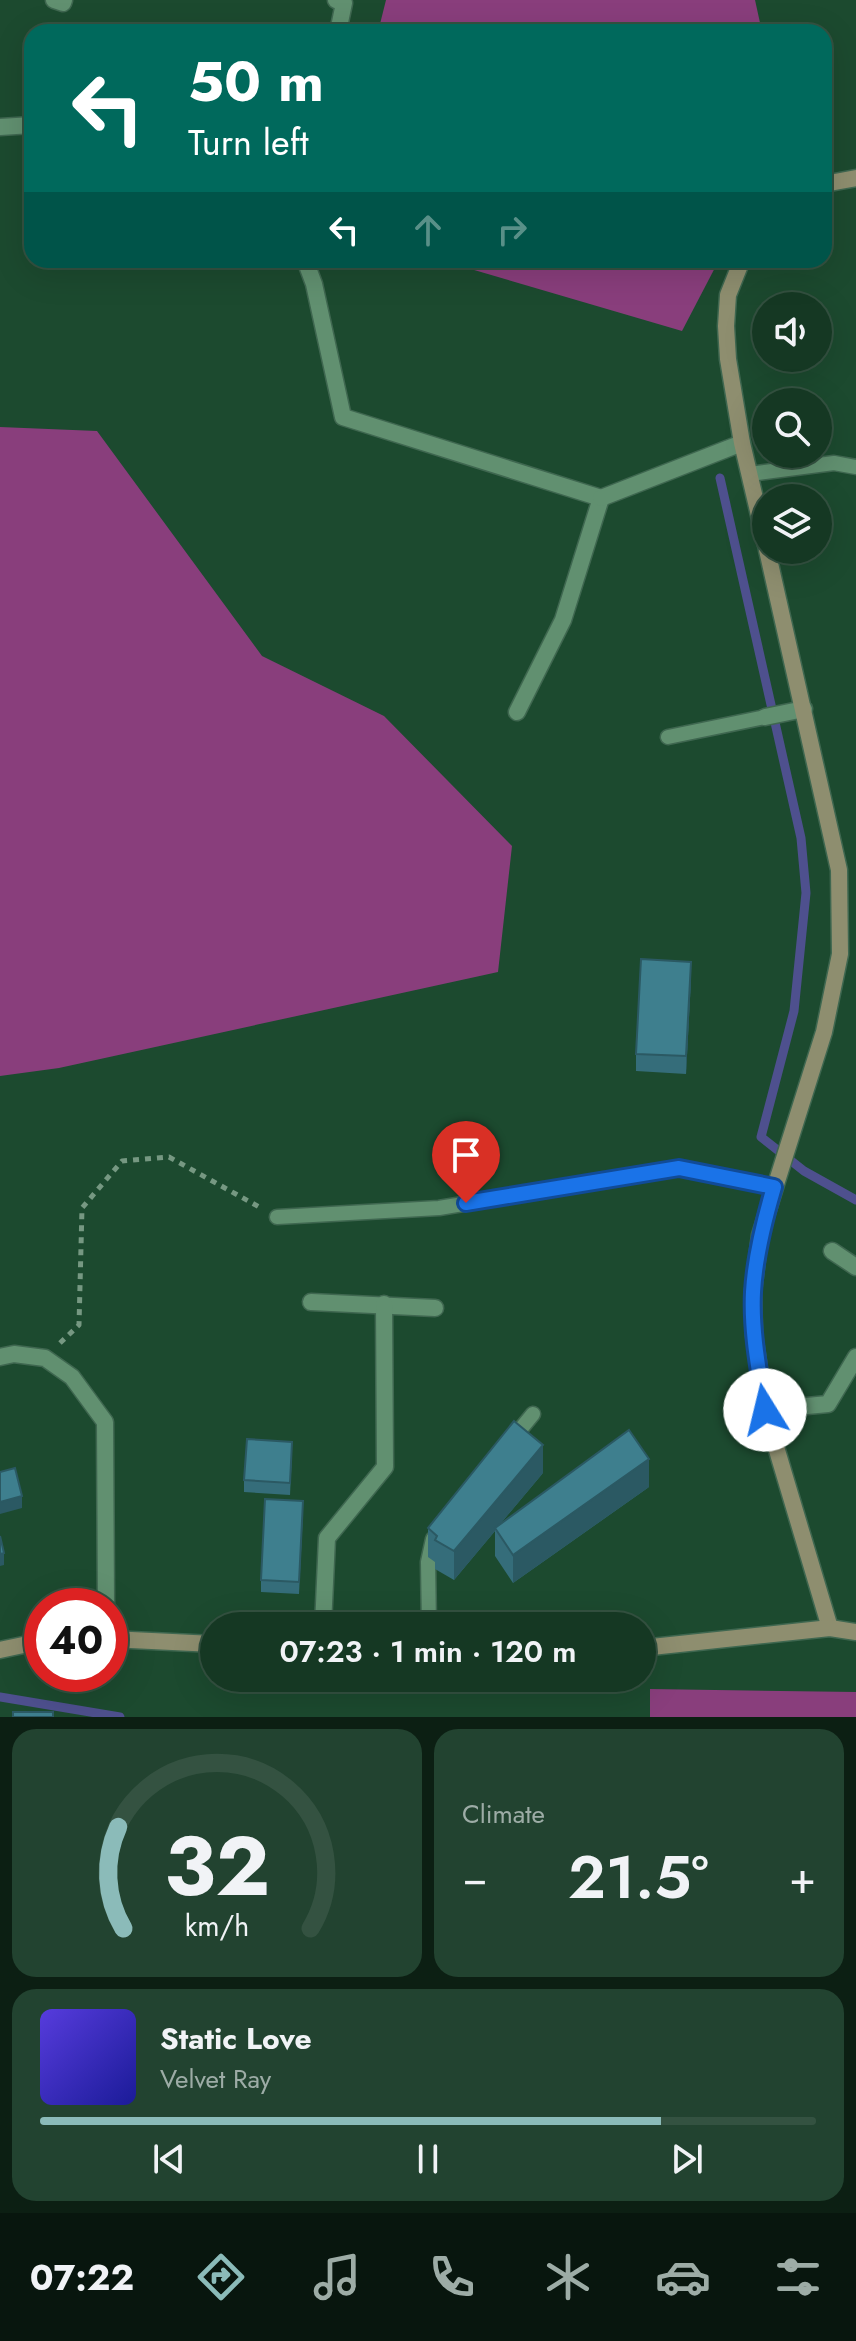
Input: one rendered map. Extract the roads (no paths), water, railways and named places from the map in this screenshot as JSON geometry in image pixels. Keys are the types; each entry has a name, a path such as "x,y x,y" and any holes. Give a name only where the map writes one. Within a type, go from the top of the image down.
{"street":[{"path":"54,0 63,3 64,0"},
{"path":"336,0 344,3 340,24"},
{"path":"0,127 24,126"},
{"path":"832,182 856,178"},
{"path":"308,268 343,417 601,498 742,443"},
{"path":"739,268 728,295 728,359 752,484"},
{"path":"517,712 563,620 601,498"},
{"path":"771,564 839,870 840,954 824,1032 760,1235 753,1291 754,1335 765,1410 830,1628"},
{"path":"773,715 804,709"},
{"path":"832,1251 856,1267"},
{"path":"311,1302 435,1308"},
{"path":"324,1612 327,1538 385,1467 384,1304"},
{"path":"0,1357 14,1354 45,1358 72,1377 105,1422 106,1588"},
{"path":"765,1410 828,1404 856,1357"},
{"path":"656,1647 830,1628 856,1632"},
{"path":"128,1640 200,1643"},
{"path":"0,1650 24,1645"}],"lane":[{"path":"750,474 834,463 856,467"},
{"path":"668,737 773,715"},
{"path":"277,1217 439,1208 679,1168 777,1181"},
{"path":"504,1450 533,1414"},
{"path":"429,1612 428,1556 435,1534 445,1522"}],"waterway":[{"path":"720,478 801,838 806,893 794,1011 761,1137 804,1171 856,1200"},
{"path":"0,1697 120,1717"}]}
